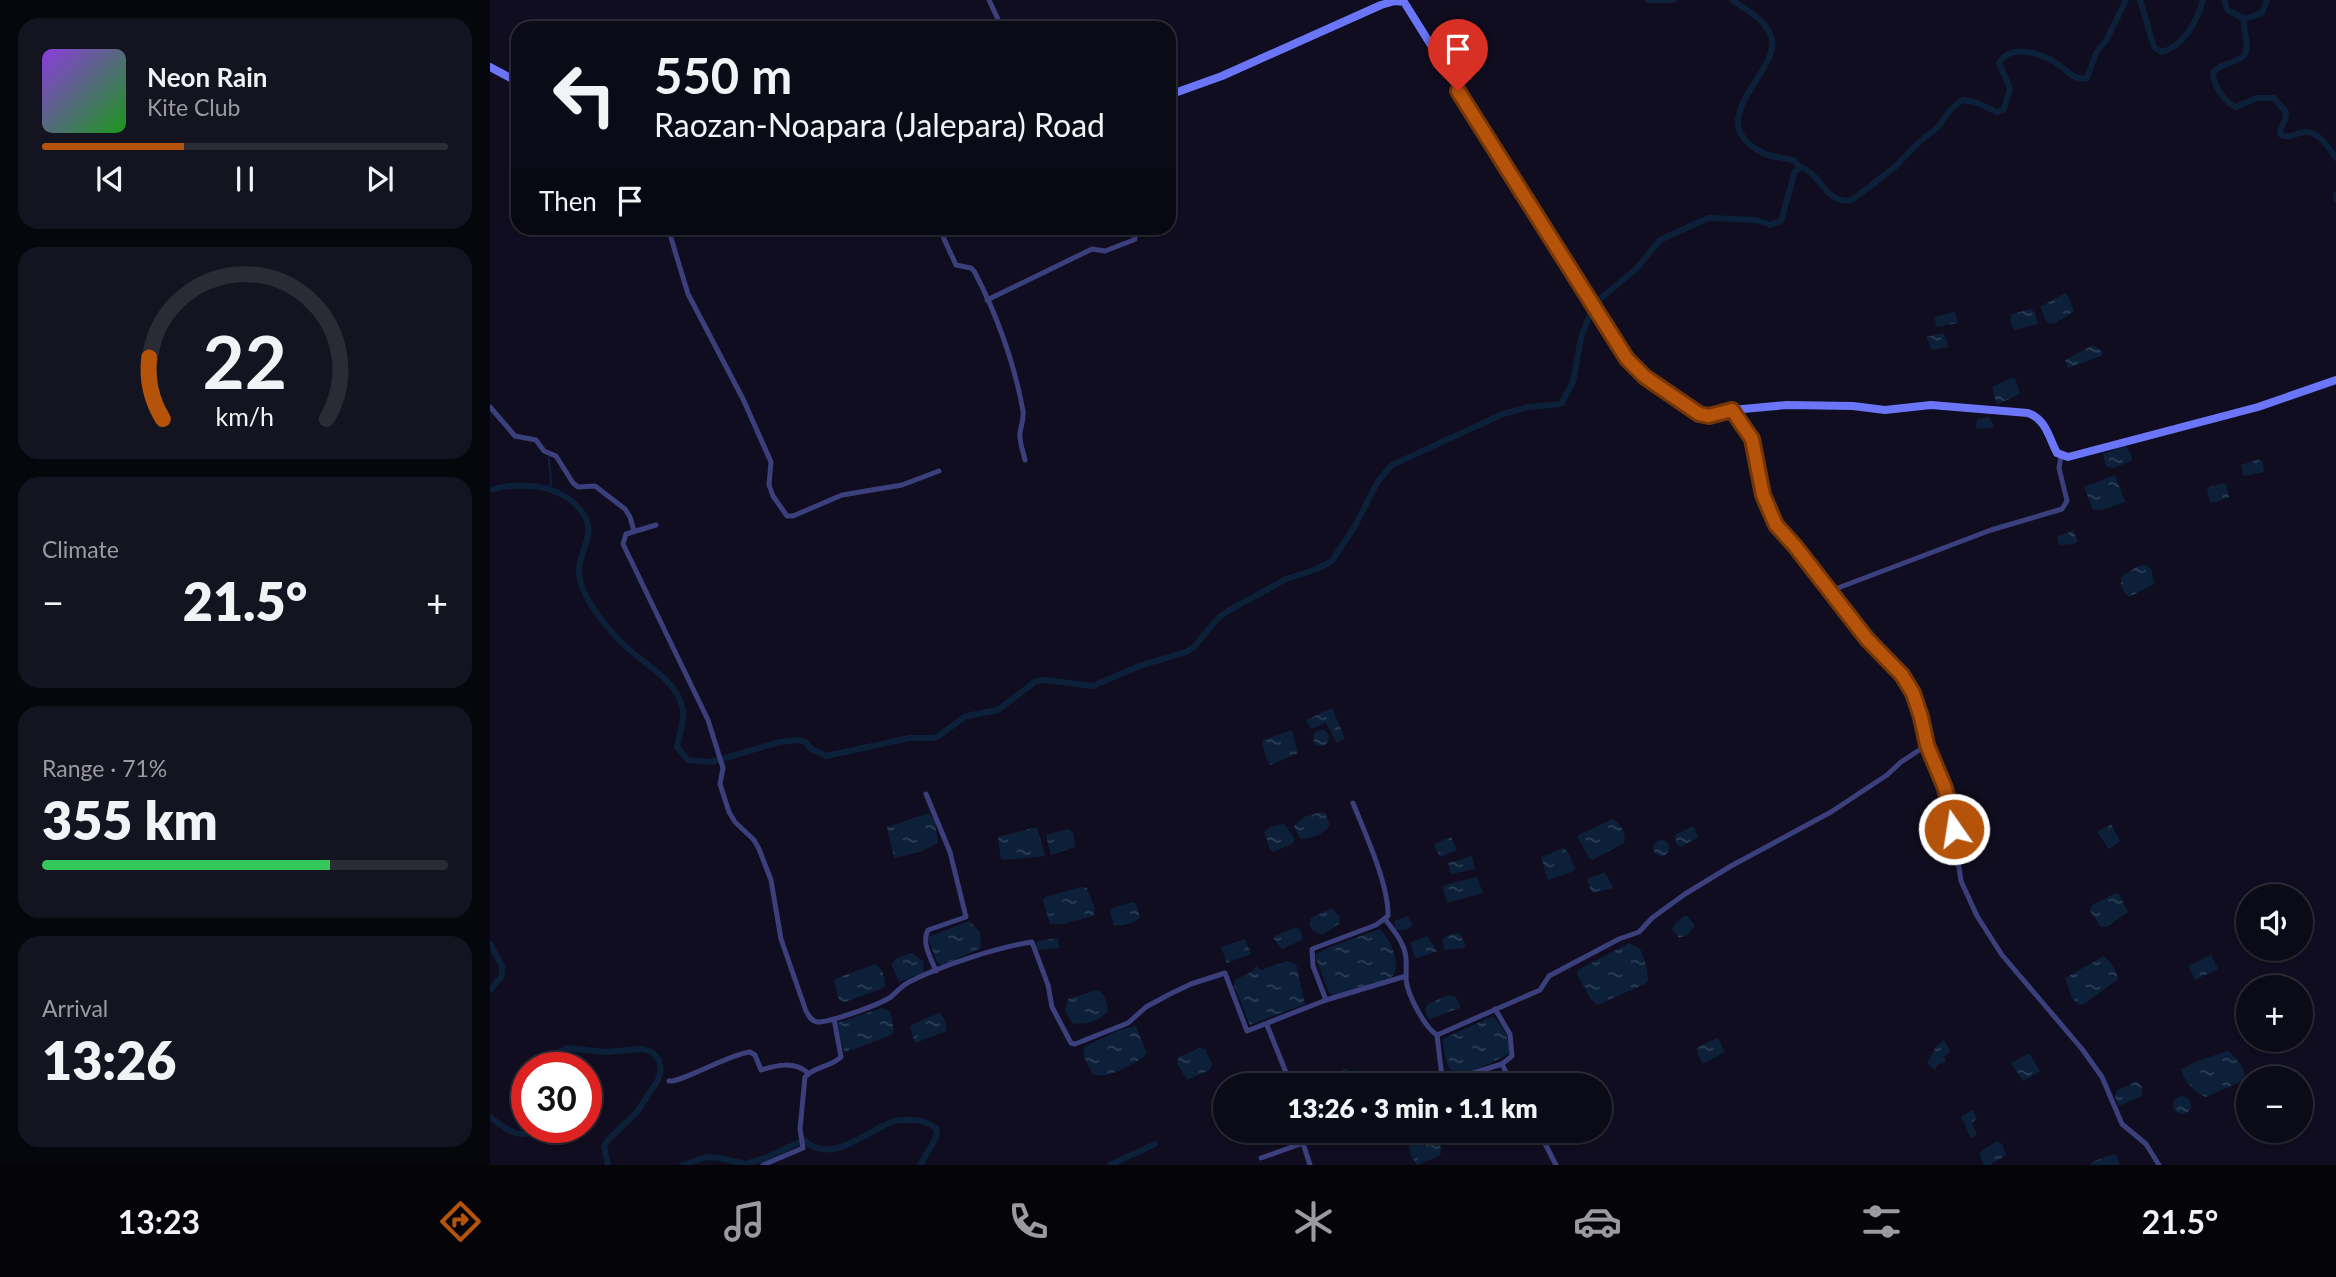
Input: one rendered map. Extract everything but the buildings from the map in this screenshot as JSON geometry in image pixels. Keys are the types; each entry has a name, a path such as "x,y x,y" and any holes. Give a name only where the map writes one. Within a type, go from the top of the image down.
{"main road":[{"path":"1176,92 1222,76 1381,5 1400,0 1412,13 1627,359 1645,377 1699,414 1709,416 1732,410 1787,405 1831,405 1885,410 1931,405 2028,413 2035,415 2043,423 2055,451 2061,456 2078,455 2258,407 2336,380"},
{"path":"490,67 511,78"}],"street":[{"path":"989,0 999,21"},
{"path":"670,235 688,294 758,432 771,462 769,485 787,516 842,495 902,485 939,471"},
{"path":"942,235 956,265 974,271 1014,369 1024,416 1020,438 1026,460"},
{"path":"987,300 1092,249 1105,251 1131,242 1135,235"},
{"path":"490,407 515,436 536,440 578,487 595,486 625,509 634,531"},
{"path":"1732,410 1752,439 1759,480 1772,518 1867,639 1907,683 1916,699 1927,745 1945,788 1961,881 1976,916 2002,955 2082,1049 2102,1077 2122,1124 2142,1140 2159,1165"},
{"path":"1830,591 1991,530 2062,509 2067,501 2059,468 2061,456"},
{"path":"656,525 626,534 623,544 701,703 720,753 723,768 720,784 723,795 735,822 754,840 759,849 771,880 781,939 806,1011 809,1017 817,1022 834,1019 893,996 898,988 936,971 1032,942 1048,985 1052,1007 1071,1043 1075,1045 1128,1024 1146,1007 1170,994 1225,973 1247,1031 1326,1000 1406,976"},
{"path":"1437,1035 1540,990 1549,976 1619,939 1639,932 1652,918 1685,894 1831,812 1927,745"},
{"path":"926,794 950,852 966,917 928,930 925,936 926,945 936,971"},
{"path":"1326,1000 1313,966 1312,949 1376,925 1388,916 1383,884 1353,803"},
{"path":"1385,919 1401,942 1408,966 1406,976 1413,1002 1429,1030 1437,1035 1442,1073"},
{"path":"1473,1073 1502,1064 1512,1056 1512,1041 1495,1009"},
{"path":"763,1165 803,1148 801,1137 805,1077 841,1057 834,1019"},
{"path":"1267,1025 1286,1073"},
{"path":"669,1081 676,1082 699,1070 750,1052 755,1055 761,1070 771,1066 797,1065 808,1073"},
{"path":"1502,1064 1506,1073"},
{"path":"1261,1158 1303,1143 1310,1165"},
{"path":"1545,1143 1556,1165"}],"water":[{"path":"2065,293 2074,311 2054,324 2047,323 2040,307"},
{"path":"2031,309 2038,324 2014,330 2010,320 2012,314"},
{"path":"1955,312 1958,323 1937,327 1934,317"},
{"path":"1943,333 1949,347 1931,350 1927,337"},
{"path":"2093,345 2103,352 2101,356 2068,368 2065,360"},
{"path":"2015,378 2020,394 1998,404 1992,387"},
{"path":"1989,417 1994,426 1992,428 1976,429 1977,419"},
{"path":"2126,446 2132,457 2131,461 2114,468 2106,466 2104,453"},
{"path":"2259,459 2263,462 2264,472 2244,476 2241,465"},
{"path":"2115,475 2125,502 2093,510 2084,487"},
{"path":"2224,483 2229,497 2210,502 2207,488"},
{"path":"2073,531 2078,541 2060,545 2058,536"},
{"path":"2145,565 2151,569 2154,584 2129,597 2122,588 2122,576 2138,566"},
{"path":"1332,708 1345,739 1337,743 1326,723 1311,729 1306,720"},
{"path":"1318,730 1324,730 1329,738 1327,744 1318,746 1313,741 1313,735"},
{"path":"1292,731 1298,753 1271,765 1268,763 1263,740"},
{"path":"929,813 935,822 938,843 920,852 894,858 887,827"},
{"path":"1325,813 1330,825 1317,835 1300,839 1294,826 1304,817"},
{"path":"1613,819 1625,836 1624,843 1592,860 1578,835"},
{"path":"1284,824 1295,839 1292,844 1273,852 1264,832 1270,827"},
{"path":"2111,824 2120,841 2109,849 2097,832"},
{"path":"1037,827 1045,856 1001,860 998,837"},
{"path":"1694,827 1698,838 1680,847 1676,844 1675,835"},
{"path":"1068,829 1073,832 1075,847 1051,855 1046,835"},
{"path":"1451,837 1457,850 1440,857 1434,844"},
{"path":"1658,840 1664,840 1669,848 1667,854 1658,856 1653,851 1653,845"},
{"path":"1564,848 1575,868 1572,872 1548,880 1541,857"},
{"path":"1472,856 1475,869 1451,874 1448,863"},
{"path":"1605,872 1613,888 1592,893 1587,879"},
{"path":"1477,877 1483,893 1447,903 1443,888 1445,885"},
{"path":"1081,887 1087,888 1095,909 1093,916 1063,924 1050,924 1043,900 1045,897"},
{"path":"2116,893 2128,912 2106,927 2101,927 2090,911 2092,905"},
{"path":"1132,902 1136,904 1140,917 1128,924 1114,925 1110,912 1112,908"},
{"path":"1332,908 1340,917 1339,924 1322,935 1313,931 1309,924 1311,918"},
{"path":"1408,916 1413,925 1406,930 1396,930 1394,921"},
{"path":"1684,916 1688,916 1695,926 1687,935 1679,938 1672,929"},
{"path":"969,921 980,932 981,948 943,965 937,963 928,937"},
{"path":"1296,927 1303,939 1282,949 1274,939 1275,936"},
{"path":"1380,929 1394,954 1394,973 1390,978 1335,995 1329,993 1315,955"},
{"path":"1459,933 1466,945 1464,948 1445,950 1442,940 1448,935"},
{"path":"1427,936 1437,951 1415,957 1410,943"},
{"path":"1058,938 1059,948 1038,950 1038,941"},
{"path":"1245,939 1251,954 1227,963 1221,947"},
{"path":"1629,943 1640,949 1648,980 1645,984 1597,1005 1590,998 1577,974 1578,970"},
{"path":"912,953 923,961 924,972 899,982 891,964 897,958"},
{"path":"2211,955 2218,969 2195,980 2188,966"},
{"path":"2104,956 2114,967 2118,979 2079,1005 2072,998 2065,978"},
{"path":"1288,961 1296,964 1305,1004 1250,1025 1234,986 1235,980 1253,971 1256,966 1261,970"},
{"path":"875,964 885,979 883,988 845,1002 839,1000 834,981 837,978"},
{"path":"1097,990 1104,996 1108,1011 1091,1022 1072,1023 1065,1011 1068,999"},
{"path":"1449,995 1455,997 1460,1008 1430,1019 1425,1009 1428,1004"},
{"path":"882,1008 890,1011 894,1030 891,1035 844,1051 837,1023"},
{"path":"939,1013 944,1018 947,1031 915,1043 911,1025"},
{"path":"1493,1016 1506,1033 1510,1053 1472,1070 1457,1073 1452,1071 1446,1061 1443,1039"},
{"path":"1136,1026 1146,1052 1144,1057 1113,1073 1093,1075 1084,1057 1084,1047 1117,1031"},
{"path":"1718,1038 1725,1052 1702,1064 1696,1048"},
{"path":"1944,1040 1950,1051 1944,1057 1946,1062 1937,1065 1935,1070 1927,1063 1937,1045"},
{"path":"1199,1048 1205,1049 1212,1064 1210,1070 1187,1080 1177,1063 1179,1057"},
{"path":"2228,1051 2241,1066 2236,1066 2236,1084 2206,1097 2198,1092 2187,1082 2181,1069"},
{"path":"2029,1053 2040,1071 2023,1081 2011,1063"},
{"path":"2137,1081 2142,1087 2142,1096 2119,1106 2115,1097 2116,1091"},
{"path":"2182,1096 2188,1099 2191,1105 2188,1111 2182,1114 2176,1111 2173,1105 2176,1099"},
{"path":"1972,1110 1977,1118 1972,1123 1977,1135 1971,1138 1961,1117"},
{"path":"1997,1141 2002,1144 2006,1155 1990,1165 1984,1165 1980,1152"},
{"path":"1415,1143 1439,1143 1441,1153 1417,1165 1410,1154 1409,1146"},
{"path":"2113,1154 2117,1156 2120,1165 2091,1165 2092,1162"}],"waterway":[{"path":"1648,0 1674,0"},
{"path":"1732,0 1764,24 1771,36 1772,49 1740,110 1738,126 1745,140 1763,153 1795,161 1799,167"},
{"path":"490,490 515,486 540,487 563,495 582,512 588,526 579,568 584,591 597,614 614,635 659,673 680,699 683,710 677,747 688,760 711,762 780,742 798,740 806,742 811,749 826,756 909,738 937,737 966,716 998,710 1036,681 1093,686 1139,666 1186,652 1228,611 1286,579 1332,561 1355,526 1378,481 1392,465 1503,414 1528,407 1561,404 1573,382 1581,338 1590,314 1600,299 1637,268 1660,240 1708,218 1757,220 1770,225 1781,221 1795,171 1801,167 1808,170 1836,198 1843,201 1852,200 1895,167 1939,126 1950,110 1962,100 1975,102 1997,112 2004,109 2010,88 1999,63 2009,54 2036,54 2054,61 2077,77 2087,78 2096,53 2107,39 2126,0"},
{"path":"2140,0 2154,47 2162,52 2177,44 2189,32 2203,0"},
{"path":"2224,0 2227,10 2245,19 2262,13 2267,0"},
{"path":"2243,18 2247,46 2245,55 2213,73 2220,93 2236,107 2257,98 2274,98 2286,112 2281,135 2290,136 2304,132 2314,134 2323,140 2336,158"},
{"path":"549,456 550,489"},
{"path":"490,944 502,966 502,976 490,990"},
{"path":"560,1052 567,1048 604,1052 642,1049 652,1052 659,1060 661,1070 658,1080 637,1112 604,1146 608,1165"},
{"path":"490,1117 511,1131"},
{"path":"683,1165 706,1157 745,1164 768,1157 804,1140 814,1147 835,1149 892,1122 903,1120 922,1121 937,1129 936,1138 920,1165"},
{"path":"1110,1165 1155,1144"}],"route":[{"path":"1458,91 1627,359 1645,377 1699,414 1709,416 1732,410 1751,435 1763,495 1776,525 1867,639 1902,675 1913,693 1927,745 1945,788 1954,829"}]}
